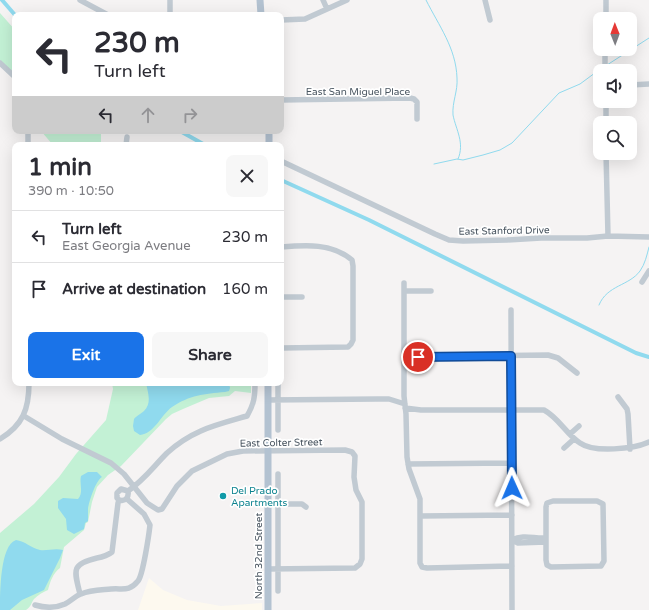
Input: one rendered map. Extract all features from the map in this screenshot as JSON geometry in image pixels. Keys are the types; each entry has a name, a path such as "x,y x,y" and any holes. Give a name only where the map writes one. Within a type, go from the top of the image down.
{"main road":[{"path":"260,0 261,12"},
{"name":"North 32nd Street","path":"268,386 268,610"}],"street":[{"path":"80,0 102,12"},
{"path":"170,0 170,12"},
{"path":"323,0 327,9"},
{"path":"284,20 305,19 347,0"},
{"path":"486,0 490,20"},
{"path":"606,0 606,12"},
{"path":"0,63 12,74"},
{"path":"637,85 649,84"},
{"name":"East San Miguel Place","path":"284,100 410,98 417,102 417,119"},
{"path":"125,142 127,137"},
{"path":"606,160 608,236"},
{"name":"East Stanford Drive","path":"284,162 449,240 463,241 587,238 608,236 649,238"},
{"path":"284,247 325,246 352,260 353,340 348,347 284,348"},
{"path":"642,282 649,271"},
{"path":"404,283 406,445 408,464 420,499 420,562 422,567 512,566"},
{"path":"404,291 431,291"},
{"path":"284,297 302,297"},
{"path":"510,310 512,409 512,610"},
{"path":"404,357 548,355 577,373"},
{"path":"0,439 11,432 24,416 28,404 29,386"},
{"path":"128,491 144,480 175,446 197,432 211,426 247,416 254,402 255,386"},
{"path":"278,386 278,430"},
{"path":"618,397 628,414 630,449"},
{"path":"268,400 389,399 405,406 421,410 544,410 554,417 574,439 590,448 630,449 649,442"},
{"name":"East Colter Street","path":"24,416 62,439 112,464 124,474 147,503 158,510 162,509 177,486 192,471 227,454 243,451 345,450 352,452 355,456 354,477 356,490 362,502 362,559 360,564 355,568 278,569"},
{"path":"570,434 579,426"},
{"path":"564,448 574,439"},
{"path":"408,464 511,462"},
{"name":"North 32nd Street","path":"278,474 278,591"},
{"path":"80,594 75,573 78,565 84,560 107,556 112,552 119,500 116,496 118,491 123,489 128,491"},
{"path":"127,499 128,491"},
{"path":"119,500 124,501 127,499"},
{"path":"35,605 43,607 59,606 66,604 80,594 103,590 122,590 132,588 140,579 150,524 144,514 127,499"},
{"path":"597,501 602,503 604,506 605,527 603,564 598,566 551,567 547,565 546,560 546,540 547,502 597,501"},
{"path":"278,504 302,504 306,507"},
{"path":"421,516 512,515"},
{"path":"512,540 517,537 527,536 546,540"},
{"path":"527,536 527,542"},
{"path":"512,540 518,542 546,540"},
{"path":"268,569 278,569"}],"shaded area":[{"path":"149,578 163,590 187,600 221,606 262,603 262,610 138,610"}],"green space":[{"path":"0,13 12,27 12,72 0,60"},
{"path":"44,134 101,134 101,142 50,142"},
{"path":"112,386 251,386 251,393 235,391 229,396 209,398 172,414 166,419 121,466 108,475 97,487 88,522 86,523 84,530 64,547 60,568 54,575 48,590 33,600 29,608 26,610 0,610 0,533 34,504 59,477 76,454 106,420"}],"water":[{"path":"147,386 230,386 230,388 229,391 197,396 179,403 168,410 153,428 145,434 140,435 134,431 134,419 144,411 148,405 149,398"},
{"path":"88,472 97,472 102,477 97,482 91,496 88,509 88,521 85,523 84,529 74,534 67,530 66,519 58,508 58,501 63,498 78,499 81,494 81,476"},
{"path":"16,540 40,550 63,550 44,590 22,600 10,610 0,610 1,582 4,560 11,544"}],"waterway":[{"path":"2,0 12,12"},
{"path":"426,0 454,57 457,87 453,106 453,115 461,147 458,159"},
{"path":"609,64 649,38"},
{"path":"434,164 457,159 463,160 500,150 512,143 559,93 580,84 593,74"},
{"path":"185,134 200,142"},
{"path":"284,181 369,220 636,353 649,357"},
{"path":"599,305 607,293 630,280 640,271 645,262 649,247"}],"place":[{"name":"Del Prado Apartments","path":"223,496"}],"route":[{"path":"418,357 511,356 512,488"}]}
